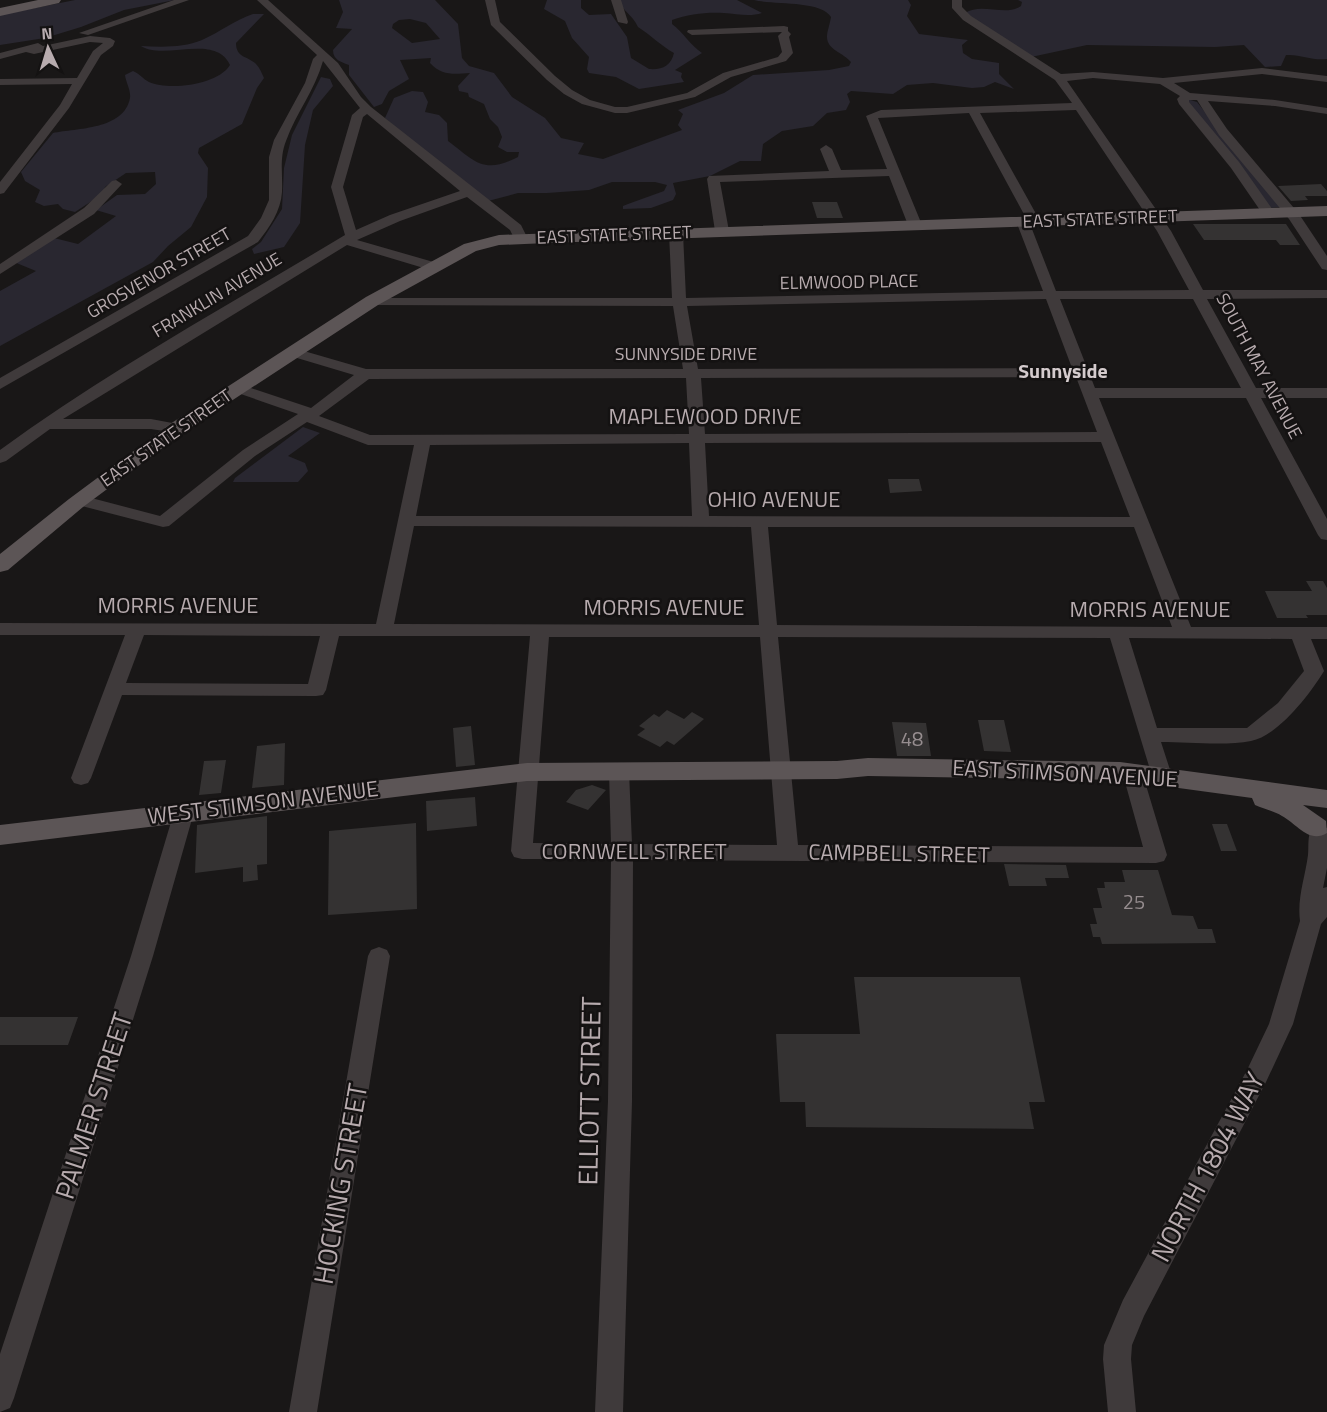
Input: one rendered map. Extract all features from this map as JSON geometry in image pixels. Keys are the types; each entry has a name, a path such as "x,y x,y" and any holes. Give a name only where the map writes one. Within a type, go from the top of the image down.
{"main road":[{"path":"0,12 55,0"},
{"name":"EAST STATE STREET","path":"0,565 80,500 177,428 372,301 432,266 476,245 520,239 1327,211"},
{"name":"EAST STIMSON AVENUE","path":"527,772 837,770 868,767 1120,771 1327,801"},
{"name":"EAST STIMSON AVENUE","path":"837,770 869,776 1089,779 1135,782 1267,799 1291,809 1321,834"},
{"name":"WEST STIMSON AVENUE","path":"0,835 527,772"},
{"path":"1321,834 1315,814 1327,801"}],"street":[{"path":"0,56 92,31 184,0"},
{"path":"262,0 334,65 357,99 367,109 468,192 516,228 520,239"},
{"path":"616,0 623,22"},
{"path":"957,0 957,8 967,18 1059,78 1093,75 1163,81 1262,71 1327,79"},
{"path":"492,1 492,15 495,23 522,52 520,54 530,67 561,97 588,110 625,115 693,100 741,75 794,62 799,54 791,36 784,28 692,32"},
{"path":"0,190 60,112 97,53 109,44 110,40 90,39 34,51 26,50"},
{"name":"GROSVENOR STREET","path":"0,384 253,239 274,203 275,163 278,146 315,75 318,58 324,56"},
{"name":"SOUTH MAY AVENUE","path":"1059,78 1155,217 1327,535"},
{"path":"0,82 80,81"},
{"path":"1163,81 1187,96 1312,108 1312,112 1324,117"},
{"path":"1187,96 1182,102 1235,165 1269,213"},
{"path":"1202,99 1223,132 1290,213 1327,266"},
{"path":"915,225 871,118 874,115 1079,106"},
{"path":"367,109 358,114 337,187 349,239 432,266"},
{"path":"973,110 1028,221 1052,295 1184,633"},
{"path":"826,148 836,174"},
{"path":"722,231 713,179 894,172"},
{"path":"0,270 89,211 116,184"},
{"name":"FRANKLIN AVENUE","path":"0,458 45,424 195,330 349,239 395,218 468,192"},
{"path":"676,233 680,302 692,374 701,521"},
{"name":"ELMWOOD PLACE","path":"372,301 680,302 1052,295 1327,294"},
{"name":"SUNNYSIDE DRIVE","path":"292,352 365,375 1082,372"},
{"path":"80,500 163,522 249,453 310,415 365,375"},
{"name":"MAPLEWOOD DRIVE","path":"237,388 310,415 368,440 1108,437"},
{"path":"1091,393 1327,393"},
{"path":"45,424 151,424 177,428"},
{"path":"384,630 423,440"},
{"name":"OHIO AVENUE","path":"407,521 1141,522"},
{"name":"CAMPBELL STREET","path":"759,521 788,852 1156,855 1135,782"},
{"name":"MORRIS AVENUE","path":"0,629 1327,633"},
{"path":"81,778 137,629"},
{"path":"115,689 316,690 331,630"},
{"name":"CORNWELL STREET","path":"540,631 522,851 788,852"},
{"path":"1118,633 1162,776"},
{"path":"1149,735 1249,735 1260,732 1302,688 1314,671 1299,633"},
{"name":"ELLIOTT STREET","path":"609,1412 618,1192 621,852 619,771"},
{"name":"PALMER STREET","path":"0,1398 142,956 184,812"},
{"name":"NORTH 1804 WAY","path":"1311,921 1308,906 1321,834"},
{"name":"NORTH 1804 WAY","path":"1122,1412 1117,1374 1118,1345 1133,1309 1272,1045 1292,993 1311,921 1322,907 1327,895"},
{"name":"HOCKING STREET","path":"303,1412 379,956"}],"shaded area":[{"path":"75,0 175,0 124,10 45,38 0,45 0,15"},
{"path":"339,0 435,0 458,24 462,58 469,66 494,73 512,97 545,118 561,138 584,143 578,154 603,159 682,130 678,125 683,114 678,110 724,93 753,75 829,70 849,66 851,62 828,41 831,17 826,12 807,5 754,0 908,0 911,5 907,16 919,34 968,40 962,45 963,53 972,59 999,63 999,74 1014,89 995,82 984,87 972,88 933,83 907,85 893,94 851,91 847,94 850,102 846,110 827,113 813,126 782,131 763,144 761,161 740,161 710,176 673,183 676,194 673,200 651,208 623,209 623,206 664,191 667,185 655,182 612,182 589,190 518,193 488,201 413,143 385,118 394,98 412,91 423,92 428,102 425,112 439,115 447,123 448,141 473,160 496,165 518,157 519,152 507,152 498,147 502,137 498,127 490,119 484,104 469,97 468,93 459,91 458,86 470,73 444,72 430,63 431,58 400,60 409,79 389,91 382,104 374,107 349,75 349,65 338,60 333,53 333,50 352,29 336,28 343,12","holes":["410,19 426,23 440,39 412,43 392,28 393,24 399,20"]},
{"path":"547,0 581,0 581,8 589,15 611,14 627,37 631,58 649,69 665,66 671,61 674,53 638,27 619,0 737,0 762,13 748,15 704,13 672,20 672,24 702,53 675,70 682,73 681,77 684,82 639,89 616,77 589,73 587,69 589,57 572,38 565,21 544,9"},
{"path":"1018,0 1327,0 1327,59 1286,55 1281,66 1265,67 1244,45 1215,47 1087,45 1031,57 965,13 979,9 1015,9 1021,6 1022,2"},
{"path":"253,14 264,14 236,43 240,54 256,64 264,78 257,88 242,124 199,148 198,153 208,168 207,197 191,227 153,262 0,346 0,291 36,271 14,262 50,237 78,244 116,216 96,210 117,195 145,194 156,184 155,172 126,173 105,187 104,193 75,212 63,209 58,204 44,206 35,202 40,190 25,181 21,172 53,133 98,126 119,116 126,108 130,98 125,75 133,71 158,85 180,86 204,82 224,72 230,65 223,56 213,51 201,49 162,51 141,46 195,43"},
{"path":"321,77 330,79 333,86 313,110 305,145 300,223 284,247 254,254 252,249 261,242 282,209 284,168 292,135"},
{"path":"1187,99 1197,102 1280,207 1269,208 1192,112"},
{"path":"303,427 320,433 288,456 305,463 308,471 298,482 233,482 235,478"}],"building":[{"path":"1321,184 1327,191 1327,196 1305,196 1308,200 1291,201 1278,186"},
{"path":"812,202 837,202 843,218 817,218"},
{"path":"1193,224 1286,224 1300,245 1280,245 1276,240 1204,240"},
{"path":"888,479 919,479 922,491 890,493"},
{"path":"1306,581 1323,581 1327,588 1327,615 1306,615 1308,618 1277,618 1265,591 1312,591"},
{"path":"667,710 684,719 692,712 704,719 674,745 667,741 660,747 637,735 645,729 639,726 654,714 659,717"},
{"path":"978,720 1004,720 1011,752 984,751"},
{"path":"892,722 926,723 931,756 897,756"},
{"path":"471,726 475,765 456,767 453,728"},
{"path":"285,743 284,785 252,788 257,746"},
{"path":"226,760 221,793 199,795 204,761"},
{"path":"592,785 606,790 588,810 566,802 576,790"},
{"path":"475,797 477,826 427,831 426,801"},
{"path":"267,816 267,864 257,865 258,880 243,882 243,867 195,873 197,825"},
{"path":"416,823 417,909 328,915 329,831"},
{"path":"1212,824 1227,824 1237,851 1221,851"},
{"path":"1004,864 1066,865 1069,878 1045,878 1047,886 1009,886"},
{"path":"1122,870 1158,870 1172,915 1193,916 1198,929 1212,929 1216,943 1102,944 1100,937 1093,937 1090,924 1097,924 1093,908 1102,908 1097,888 1105,888 1104,882 1125,882"},
{"path":"854,977 1020,977 1045,1102 1029,1102 1034,1129 806,1127 805,1102 780,1102 776,1034 860,1034"},
{"path":"0,1017 78,1017 68,1045 0,1045"}],"district":[{"name":"Sunnyside","path":"1063,371"}]}
